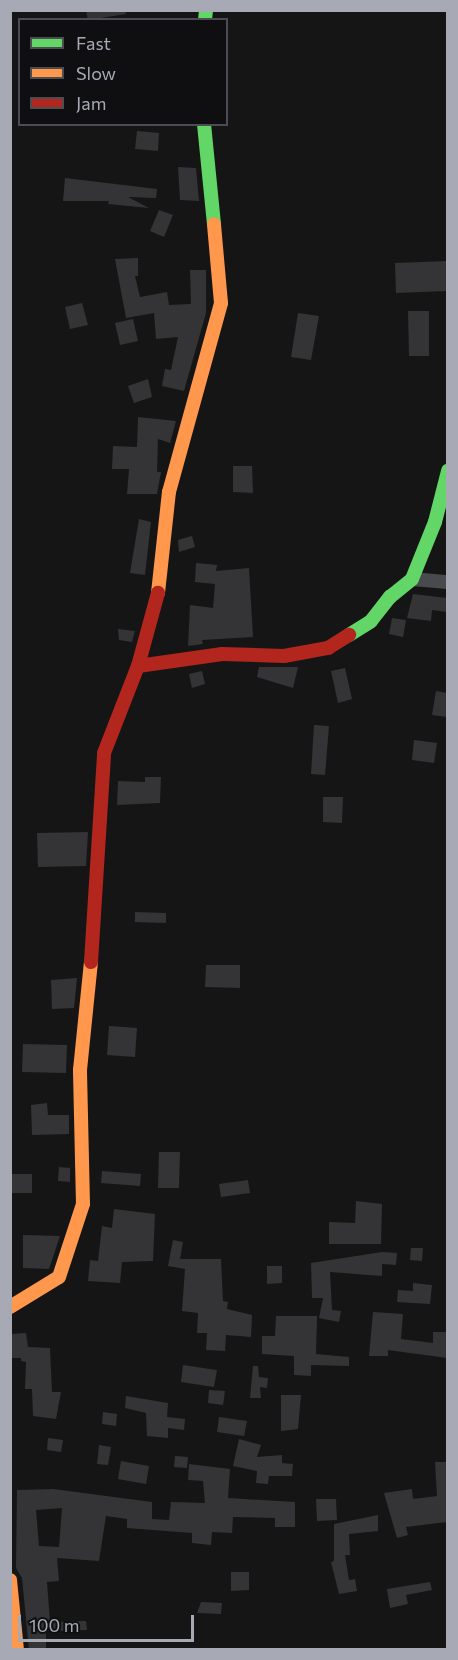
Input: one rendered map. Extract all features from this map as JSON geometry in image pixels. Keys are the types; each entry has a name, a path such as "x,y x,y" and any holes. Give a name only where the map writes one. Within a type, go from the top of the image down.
{"main road":[{"path":"10,1307 59,1277 82,1204 80,1070 96,915 104,753 138,666 157,598 169,492 221,303 204,126"},
{"path":"138,666 222,654 284,656 328,648 371,621 390,597 412,579 435,522 447,471"},
{"path":"10,1580 18,1635 17,1650"}],"street":[{"path":"412,579 447,582"}],"building":[{"path":"86,10 125,10 126,14 101,18 88,18"},
{"path":"137,131 159,133 158,151 135,149"},
{"path":"178,167 196,168 199,201 180,200"},
{"path":"65,178 157,189 156,198 128,197 149,208 108,204 109,201 63,201"},
{"path":"159,210 173,215 164,237 150,231"},
{"path":"138,258 138,276 135,276 140,297 167,292 169,305 191,304 190,270 206,270 206,313 184,391 162,386 165,369 171,370 178,337 156,339 154,313 126,318 115,259"},
{"path":"447,261 447,291 396,293 395,263"},
{"path":"82,303 88,325 70,329 65,307"},
{"path":"408,311 429,311 429,356 409,356"},
{"path":"298,313 319,316 311,360 291,357"},
{"path":"133,319 138,341 120,345 115,323"},
{"path":"148,379 152,397 134,403 128,386"},
{"path":"138,417 176,421 170,443 158,439 157,472 161,472 157,494 127,494 129,469 112,469 113,446 137,447"},
{"path":"233,466 252,466 253,493 233,492"},
{"path":"139,519 151,522 145,575 130,573"},
{"path":"192,536 195,547 179,552 178,540"},
{"path":"196,563 217,565 216,571 249,568 253,637 202,640 203,644 188,646 190,605 213,608 215,584 195,582"},
{"path":"413,594 447,598 447,612 432,610 431,621 407,618"},
{"path":"392,618 406,620 403,637 389,634"},
{"path":"118,629 135,631 132,642 119,640"},
{"path":"259,667 298,667 293,688 257,677"},
{"path":"345,668 352,699 338,703 331,671"},
{"path":"202,671 205,684 192,688 189,674"},
{"path":"436,691 447,693 447,717 432,715"},
{"path":"314,725 329,726 325,775 311,774"},
{"path":"414,740 437,743 434,763 412,760"},
{"path":"145,777 161,777 160,803 117,805 118,781 145,782"},
{"path":"323,797 343,797 342,823 323,822"},
{"path":"88,832 86,866 38,867 37,833"},
{"path":"135,912 166,913 166,923 135,922"},
{"path":"206,965 240,965 240,988 205,987"},
{"path":"77,978 74,1008 52,1009 51,980"},
{"path":"109,1026 137,1028 135,1057 107,1055"},
{"path":"23,1044 67,1045 66,1073 22,1072"},
{"path":"47,1103 48,1115 69,1115 69,1134 32,1135 31,1105"},
{"path":"159,1152 180,1152 179,1188 158,1188"},
{"path":"59,1167 70,1168 70,1182 58,1181"},
{"path":"102,1171 141,1174 140,1186 101,1183"},
{"path":"10,1174 32,1174 32,1193 10,1193"},
{"path":"248,1180 250,1193 221,1197 219,1184"},
{"path":"356,1201 382,1204 381,1244 329,1244 329,1222 355,1223"},
{"path":"114,1209 155,1214 153,1261 122,1262 120,1283 88,1281 90,1260 98,1261 102,1226 112,1228"},
{"path":"23,1235 60,1236 49,1269 23,1268"},
{"path":"173,1240 183,1242 180,1259 221,1259 223,1301 228,1302 227,1309 252,1315 251,1337 226,1335 225,1351 206,1350 207,1333 197,1333 198,1313 182,1311 185,1269 168,1266"},
{"path":"411,1248 423,1248 422,1261 410,1260"},
{"path":"382,1252 397,1253 396,1265 382,1264 382,1276 330,1272 332,1310 341,1311 339,1322 319,1318 323,1298 312,1298 311,1263"},
{"path":"267,1266 282,1266 282,1283 267,1284"},
{"path":"413,1283 432,1285 430,1304 397,1302 398,1290 413,1291"},
{"path":"373,1312 403,1314 401,1339 433,1343 433,1332 447,1332 447,1358 388,1350 388,1356 369,1356"},
{"path":"276,1316 317,1316 316,1354 349,1357 349,1366 311,1365 311,1376 294,1375 294,1356 262,1354 262,1336 275,1336"},
{"path":"26,1333 28,1347 50,1348 52,1392 61,1392 56,1419 33,1416 32,1389 25,1389 26,1362 21,1361 21,1358 10,1358 10,1334"},
{"path":"183,1365 217,1370 214,1387 181,1382"},
{"path":"253,1366 258,1366 259,1377 268,1378 267,1388 260,1387 261,1398 250,1398"},
{"path":"209,1390 225,1391 223,1405 208,1403"},
{"path":"281,1395 301,1395 298,1429 281,1431"},
{"path":"126,1396 168,1403 167,1417 185,1419 184,1430 168,1428 168,1438 147,1436 146,1413 125,1408"},
{"path":"103,1412 117,1414 116,1426 102,1424"},
{"path":"219,1417 247,1421 244,1436 217,1432"},
{"path":"48,1438 63,1440 61,1452 47,1450"},
{"path":"239,1439 261,1445 257,1457 282,1455 282,1463 293,1464 292,1476 269,1476 268,1484 256,1483 257,1471 233,1466"},
{"path":"99,1445 111,1447 108,1465 97,1464"},
{"path":"175,1456 188,1457 187,1468 174,1467"},
{"path":"121,1461 149,1466 146,1484 118,1479"},
{"path":"435,1462 447,1462 447,1522 406,1527 408,1535 397,1538 384,1493 412,1489 413,1499 437,1496"},
{"path":"189,1464 230,1469 228,1498 295,1502 295,1527 275,1527 275,1518 233,1517 232,1533 212,1532 211,1545 192,1543 192,1533 127,1528 127,1519 106,1516 99,1561 57,1558 59,1581 47,1582 50,1622 86,1621 87,1630 46,1631 46,1650 29,1650 22,1578 16,1568 17,1490 53,1489 152,1502 152,1519 169,1520 171,1502 205,1503 203,1481 188,1480","holes":["62,1508 59,1547 39,1546 36,1510"]},
{"path":"316,1499 336,1499 337,1520 317,1521"},
{"path":"378,1515 378,1531 349,1534 350,1555 345,1555 349,1580 355,1579 357,1591 339,1594 331,1562 334,1561 334,1524"},
{"path":"231,1572 249,1572 249,1590 231,1591"},
{"path":"430,1582 432,1590 406,1595 408,1604 390,1608 387,1589"},
{"path":"201,1602 222,1603 221,1614 197,1613"}],"traffic: fast":[{"path":"205,18 206,10"},
{"path":"204,126 214,224"},
{"path":"349,635 371,621 390,597 412,579 435,522 448,471"}],"traffic: slow":[{"path":"158,593 169,492 221,303 214,224"},
{"path":"10,1307 59,1277 83,1204 80,1070 91,962"},
{"path":"10,1580 17,1650"}],"traffic: jam":[{"path":"91,962 104,753 138,666 158,593"},
{"path":"138,666 222,654 284,656 328,648 349,635"}]}
